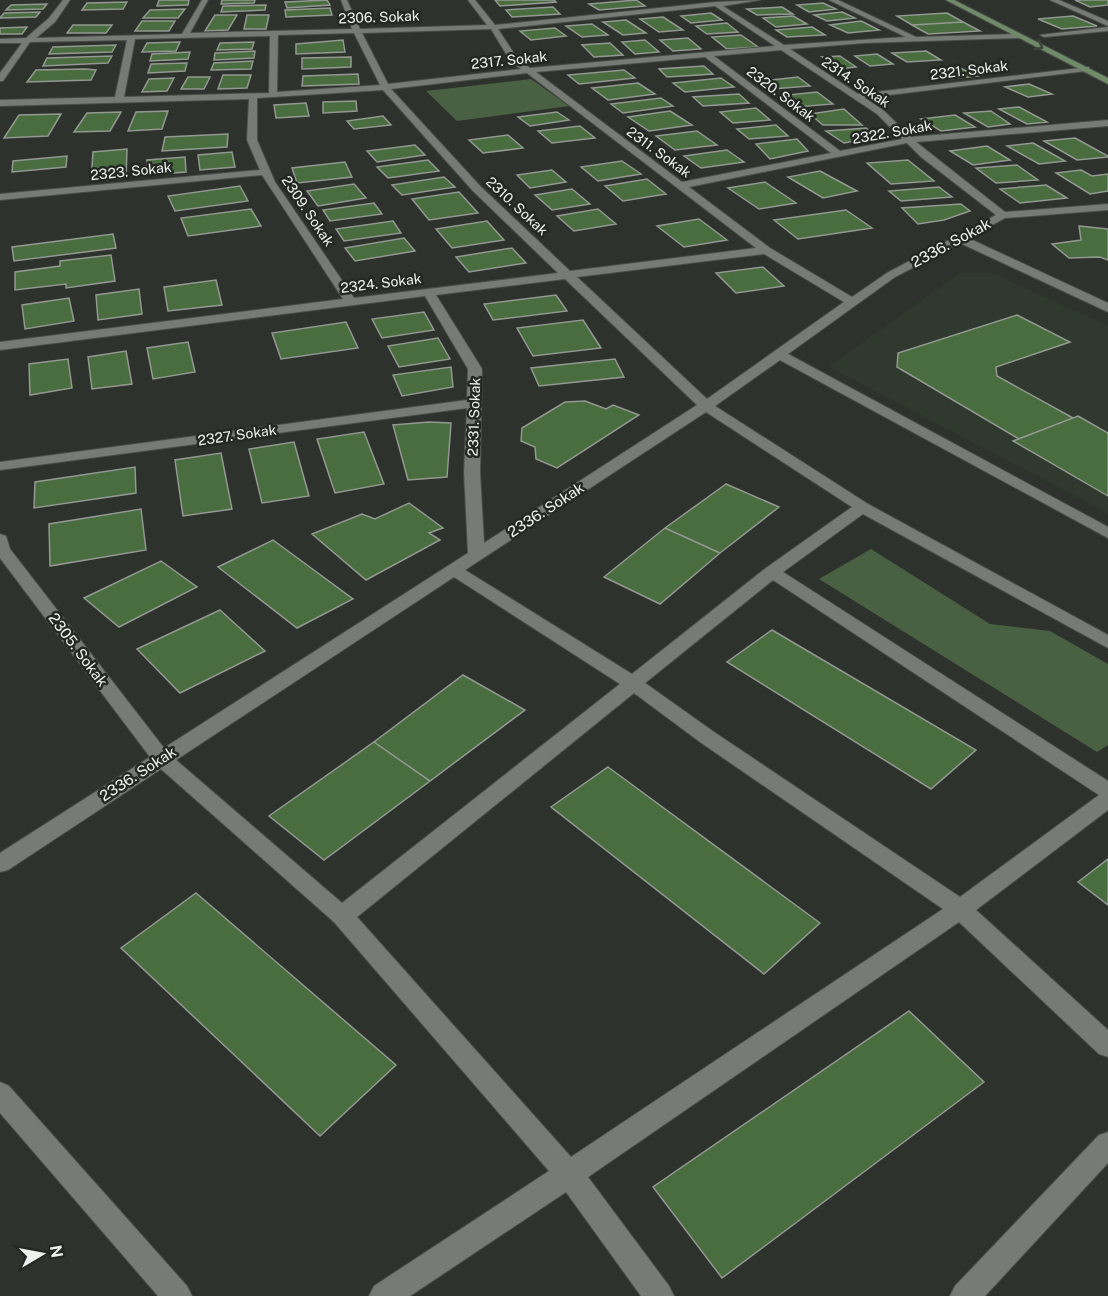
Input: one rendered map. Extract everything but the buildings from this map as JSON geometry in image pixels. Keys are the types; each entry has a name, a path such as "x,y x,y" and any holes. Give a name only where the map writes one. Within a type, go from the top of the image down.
{"main road":[{"path":"949,0 1108,81"},
{"path":"1034,30 1062,44"}],"street":[{"path":"0,79 27,41 52,20 67,0"},
{"path":"184,37 205,0"},
{"name":"2310. Sokak","path":"344,0 385,87 477,189 706,406 862,507 1108,642"},
{"name":"2311. Sokak","path":"471,0 493,27 514,60 766,250 852,302"},
{"path":"656,0 668,8"},
{"name":"2306. Sokak","path":"0,41 493,27 757,0"},
{"path":"832,0 917,40"},
{"path":"1053,0 1108,24"},
{"name":"2314. Sokak","path":"716,4 880,112 924,155 1003,215"},
{"path":"1044,34 1108,29"},
{"path":"273,95 274,35"},
{"name":"2317. Sokak","path":"0,103 273,95 385,87 529,71 864,41 1020,36"},
{"path":"119,99 131,38"},
{"name":"2320. Sokak","path":"707,54 840,155"},
{"name":"2321. Sokak","path":"855,97 1086,69"},
{"name":"2309. Sokak","path":"253,96 252,140 265,172 351,302"},
{"name":"2322. Sokak","path":"682,185 909,140 1108,123"},
{"name":"2323. Sokak","path":"0,197 265,172"},
{"name":"2336. Sokak","path":"0,864 706,406 891,275 1003,215 1108,207"},
{"path":"959,238 1108,308"},
{"name":"2324. Sokak","path":"0,346 766,250"},
{"name":"2331. Sokak","path":"428,292 475,369 472,472 476,555"},
{"path":"779,354 1108,532"},
{"name":"2327. Sokak","path":"0,466 474,403"},
{"path":"342,916 772,572 862,507"},
{"name":"2305. Sokak","path":"1,546 162,759 342,916 569,1174 659,1296"},
{"path":"454,570 633,683 707,737 960,909 1108,1046"},
{"path":"772,572 1108,791"},
{"path":"384,1296 569,1174 960,909 1108,799"},
{"path":"0,1094 177,1296"},
{"path":"965,1296 1108,1144"}],"shaded area":[{"path":"960,273 993,273 1108,326 1108,513 829,367"}],"green space":[{"path":"531,79 569,106 457,121 426,91"},
{"path":"871,549 990,624 1050,631 1108,664 1108,745 1097,752 819,579"}]}
